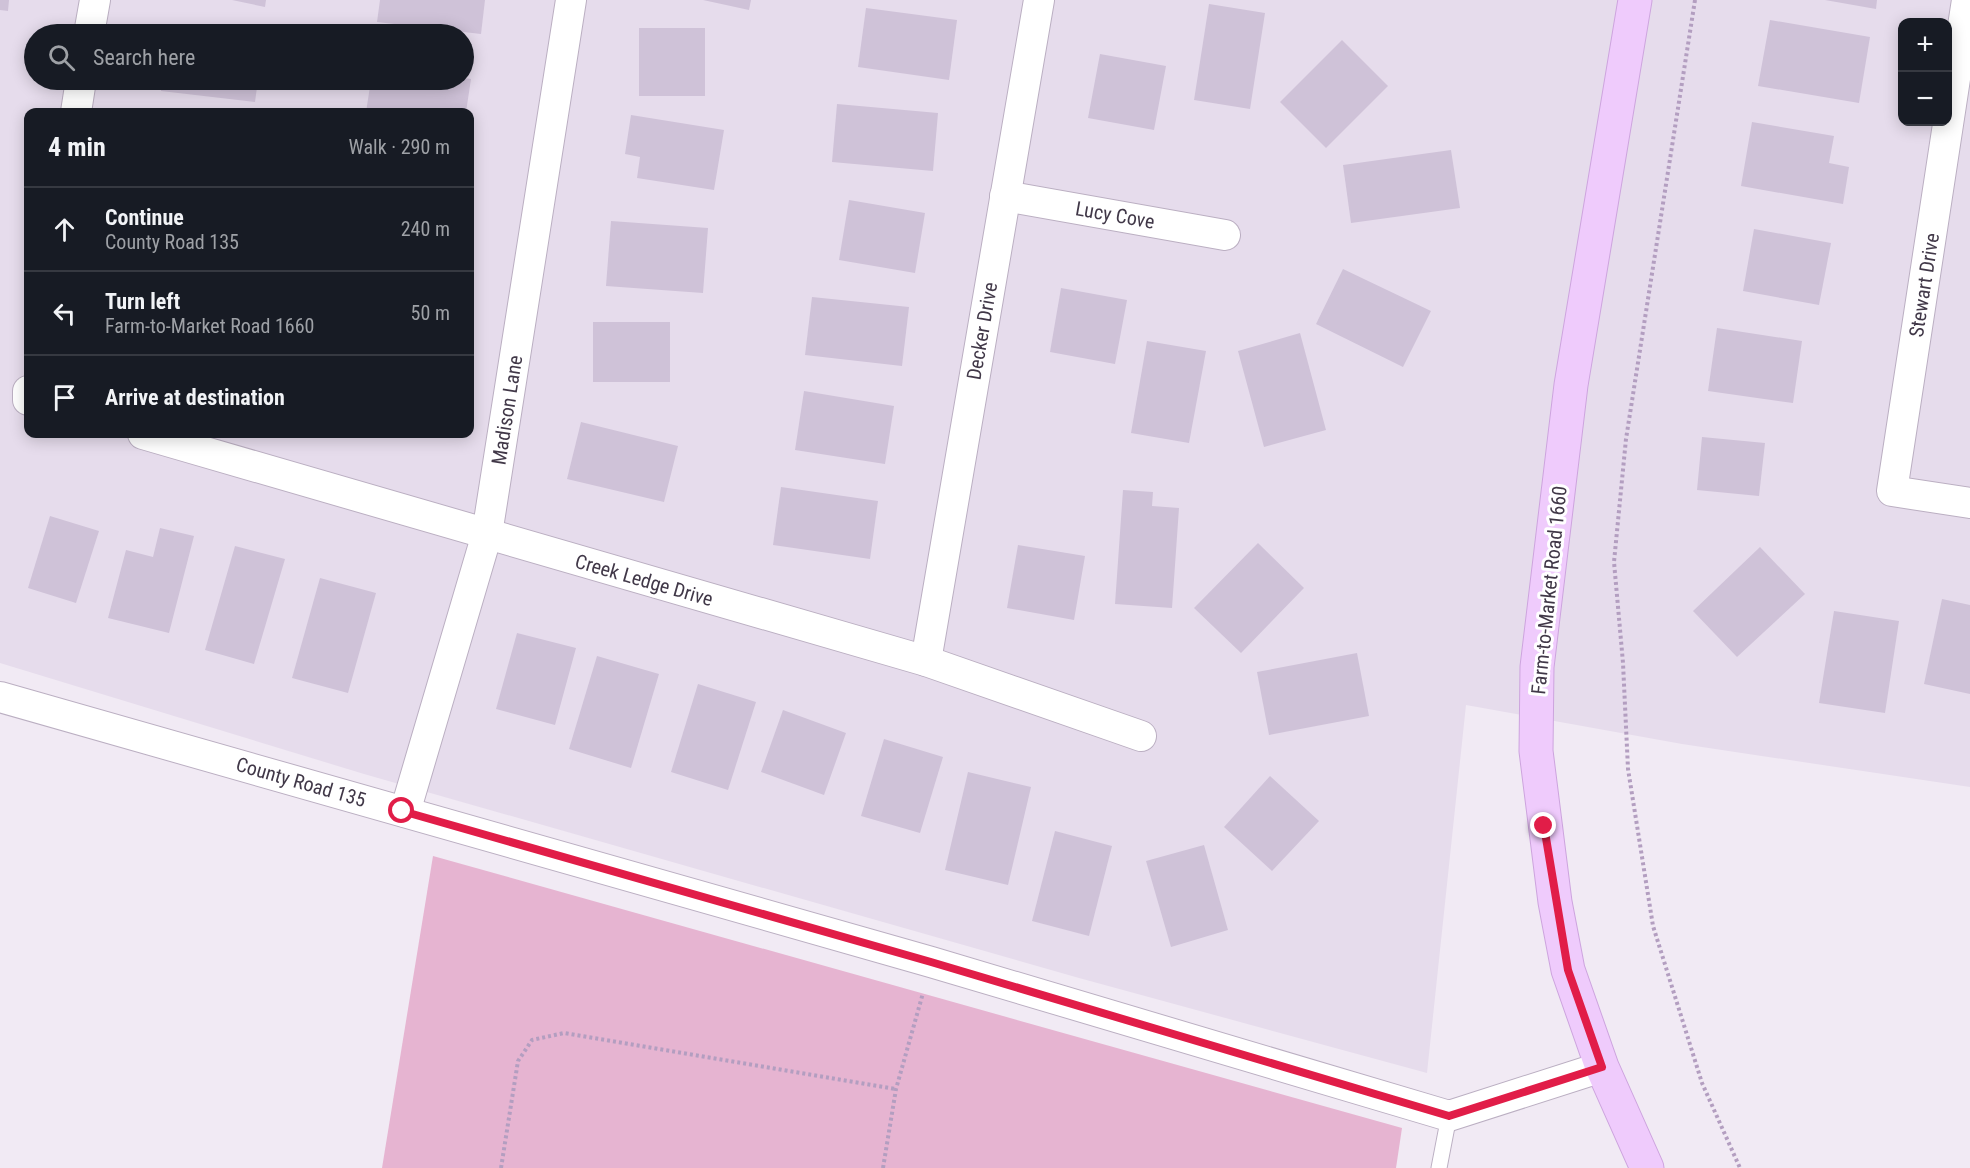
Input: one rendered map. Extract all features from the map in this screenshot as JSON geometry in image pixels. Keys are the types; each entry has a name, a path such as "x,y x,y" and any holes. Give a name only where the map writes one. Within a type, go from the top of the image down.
{"main road":[{"name":"Farm-to-Market Road 1660","path":"1635,0 1571,385 1537,667 1536,751 1555,902 1568,970 1602,1067 1647,1168"}],"street":[{"path":"91,24 95,0"},
{"name":"Madison Lane","path":"405,813 487,534 571,0"},
{"name":"Decker Drive","path":"926,662 1039,0"},
{"name":"Stewart Drive","path":"1967,0 1892,491 1970,504"},
{"path":"77,108 79,90"},
{"name":"Lucy Cove","path":"1005,196 1225,235"},
{"name":"Creek Ledge Drive","path":"157,438 926,662 1142,736"},
{"name":"County Road 135","path":"0,697 931,962 1449,1116"},
{"path":"1449,1116 1602,1067"}],"lane":[{"path":"1439,1168 1449,1116"}],"path":[{"path":"1695,0 1626,439 1614,562 1623,663 1628,769 1653,926 1702,1083 1740,1168"},
{"path":"883,1168 896,1089 931,962"},
{"path":"501,1168 518,1061 532,1040 564,1033 896,1089"}],"shaded area":[{"path":"0,0 1970,0 1970,787 1682,744 1466,705 1427,1073 1079,978 364,774 0,663"},
{"path":"433,856 1402,1128 1396,1168 382,1168"}],"building":[{"path":"0,0 9,0 8,11 0,10"},
{"path":"232,0 266,0 265,7"},
{"path":"380,0 485,0 481,34 474,33 474,24 377,22"},
{"path":"703,0 751,0 749,10"},
{"path":"1825,0 1877,0 1876,9"},
{"path":"1209,4 1265,13 1250,109 1194,100"},
{"path":"866,8 957,20 949,80 858,67"},
{"path":"1770,20 1870,37 1859,103 1758,86"},
{"path":"639,28 705,28 705,96 639,96"},
{"path":"1342,40 1388,86 1326,148 1280,102"},
{"path":"1100,54 1166,66 1154,130 1088,118"},
{"path":"161,90 257,90 255,102"},
{"path":"369,90 469,90 467,108 367,108"},
{"path":"837,104 938,113 933,171 832,162"},
{"path":"631,115 724,130 714,190 637,178 640,157 625,154"},
{"path":"1752,122 1834,136 1829,163 1849,167 1843,204 1741,186"},
{"path":"1451,150 1460,208 1351,223 1343,165"},
{"path":"849,200 925,213 915,273 839,260"},
{"path":"611,221 708,228 703,293 606,286"},
{"path":"1754,229 1831,243 1819,305 1743,291"},
{"path":"1343,269 1431,311 1403,367 1316,324"},
{"path":"1061,288 1127,300 1115,364 1050,352"},
{"path":"812,297 909,307 902,366 805,355"},
{"path":"593,322 670,322 670,382 593,382"},
{"path":"1717,328 1802,341 1793,403 1708,391"},
{"path":"1300,333 1326,430 1264,447 1238,351"},
{"path":"1147,341 1206,351 1189,443 1131,433"},
{"path":"804,391 894,406 885,464 795,450"},
{"path":"581,422 678,446 664,502 567,479"},
{"path":"1702,437 1765,443 1759,496 1697,490"},
{"path":"781,487 878,501 870,559 773,545"},
{"path":"1123,490 1153,492 1152,506 1179,508 1172,608 1115,604"},
{"path":"50,516 99,531 76,603 28,588"},
{"path":"160,528 194,536 169,633 108,618 126,550 153,557"},
{"path":"1258,543 1304,588 1241,653 1194,608"},
{"path":"1018,545 1085,556 1074,620 1007,608"},
{"path":"235,546 285,559 254,664 205,650"},
{"path":"1760,547 1805,594 1737,657 1693,611"},
{"path":"320,578 376,593 348,693 292,678"},
{"path":"1942,599 1970,605 1970,694 1924,684"},
{"path":"1834,611 1899,621 1885,713 1819,703"},
{"path":"517,633 576,648 555,725 496,709"},
{"path":"1357,653 1369,716 1269,735 1257,672"},
{"path":"597,656 659,674 631,768 569,749"},
{"path":"698,684 756,702 728,790 671,772"},
{"path":"783,710 846,733 824,795 761,772"},
{"path":"884,739 943,757 920,833 861,816"},
{"path":"968,772 1031,787 1008,885 945,870"},
{"path":"1270,776 1319,821 1272,871 1224,827"},
{"path":"1055,831 1112,846 1089,936 1032,921"},
{"path":"1204,845 1228,930 1171,947 1146,861"}],"route":[{"path":"402,811 931,962 1449,1116 1602,1067 1568,970 1544,826"}]}
